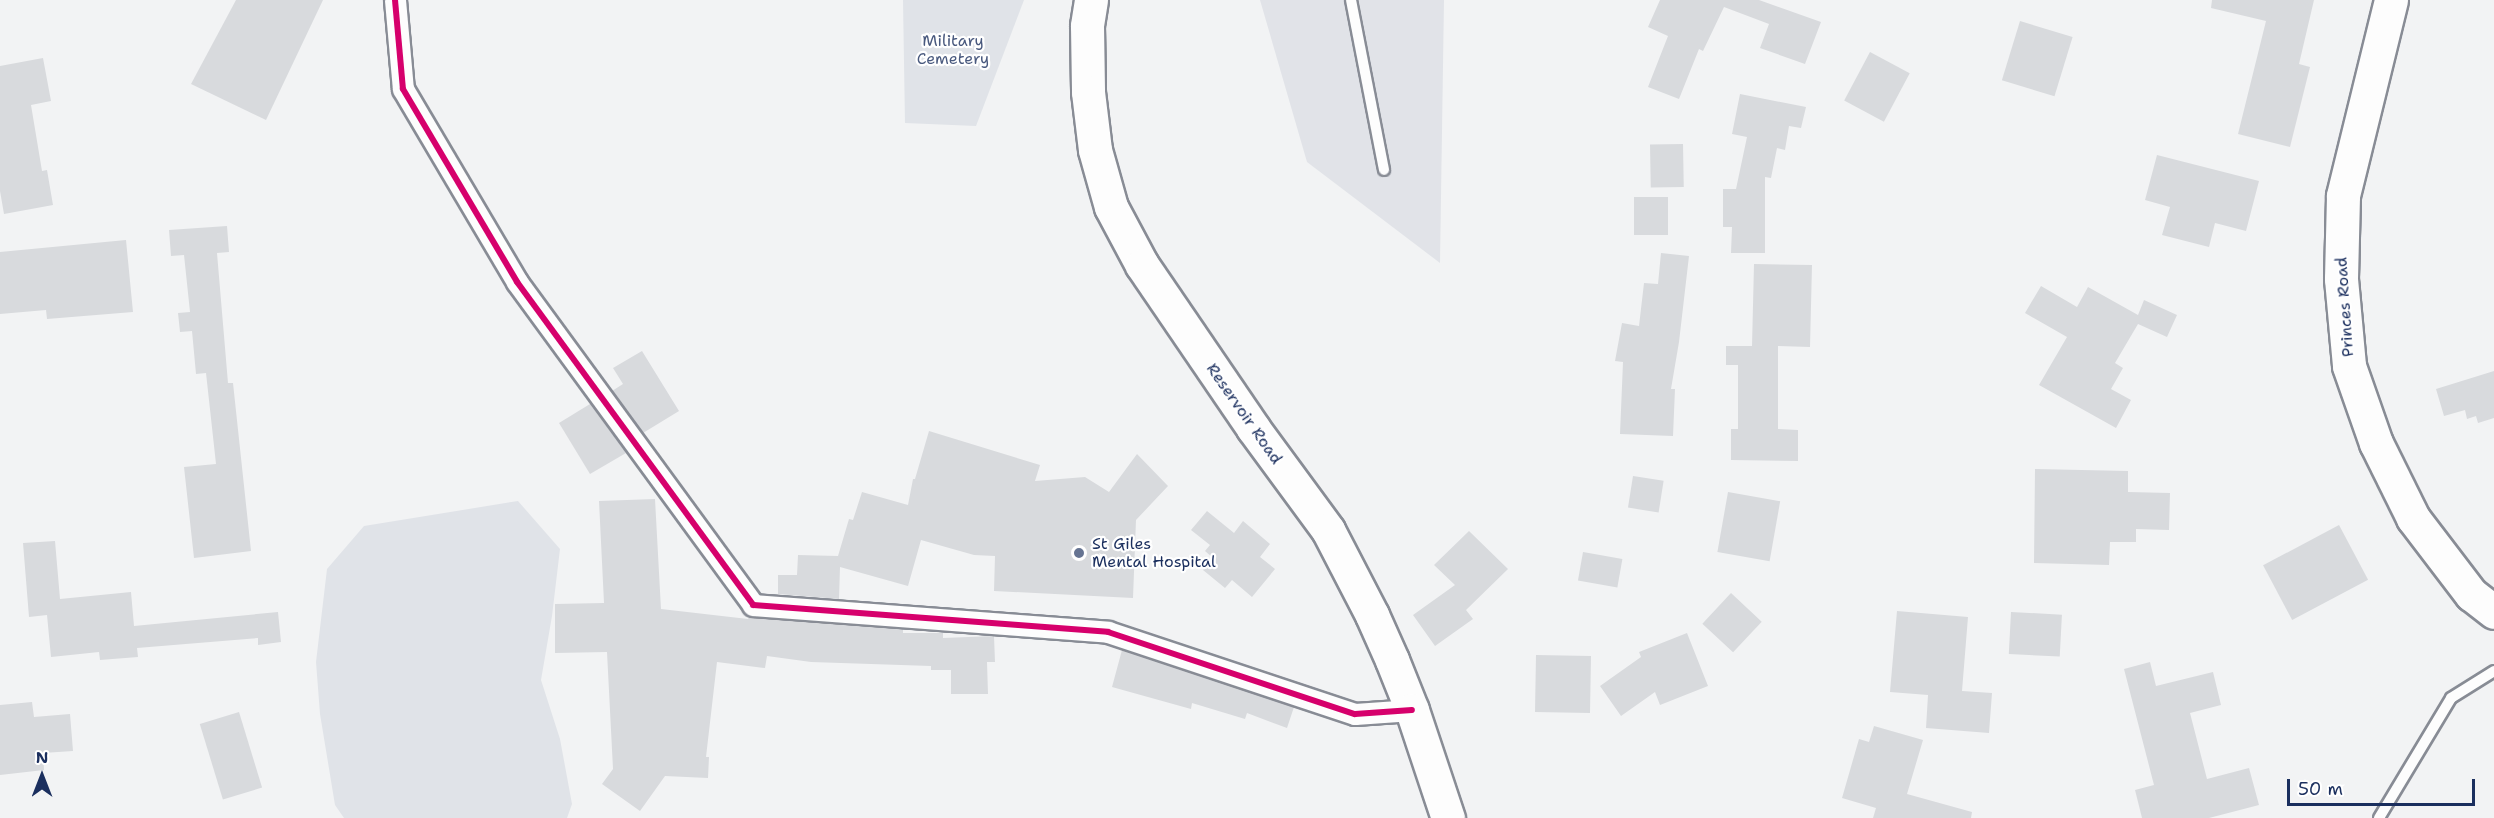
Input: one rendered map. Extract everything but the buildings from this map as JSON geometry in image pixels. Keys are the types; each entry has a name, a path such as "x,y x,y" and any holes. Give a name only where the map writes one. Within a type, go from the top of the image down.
{"main road":[{"name":"Reservoir Road","path":"1091,0 1087,26 1088,92 1095,150 1111,207 1142,265 1253,428 1328,530 1372,615 1412,710 1448,818"},
{"name":"Princes Road","path":"2391,0 2343,196 2341,279 2349,366 2376,443 2413,518 2471,594 2494,612"}],"street":[{"path":"394,0 403,89 409,100 517,282 753,605 1108,632 1355,714 1412,710"}],"lane":[{"path":"1351,0 1384,170"},
{"path":"2379,818 2451,698 2494,671"}],"shaded area":[{"path":"1260,0 1444,0 1440,263 1307,162"}],"green space":[{"name":"Military Cemetery","path":"903,0 1024,0 976,126 905,123"},
{"path":"518,501 560,549 541,680 560,739 572,804 567,818 344,818 335,805 320,714 316,662 327,569 364,526"}],"cycle path":[{"path":"395,0 403,89 517,282 753,605 1108,632 1355,714 1412,710"}],"place":[{"name":"St Giles Mental Hospital","path":"1079,553"}]}
